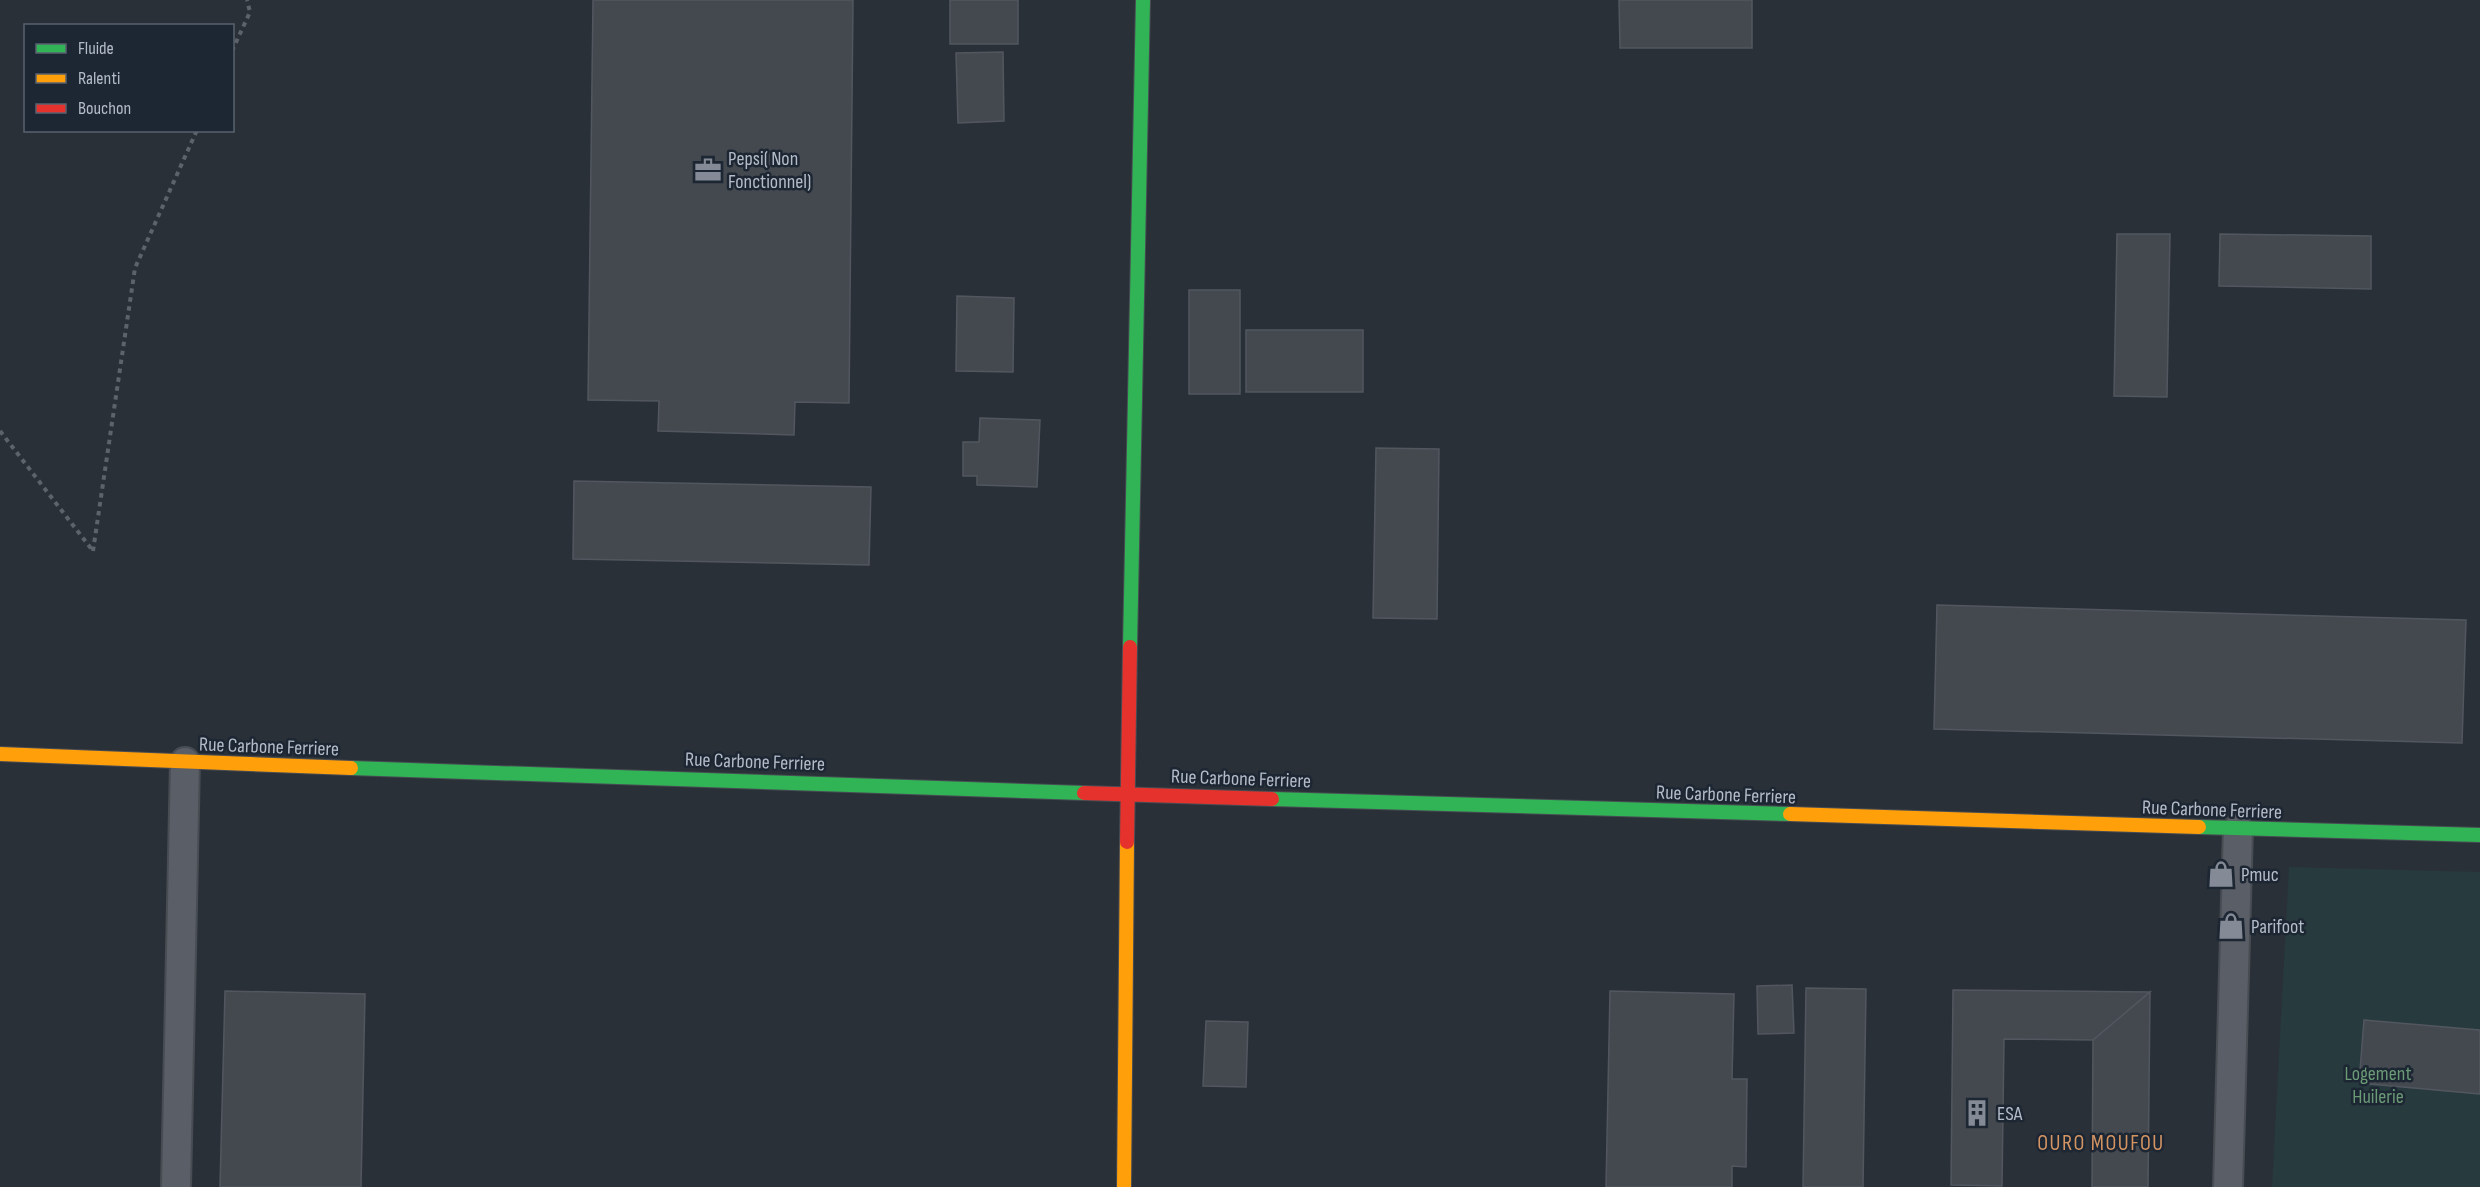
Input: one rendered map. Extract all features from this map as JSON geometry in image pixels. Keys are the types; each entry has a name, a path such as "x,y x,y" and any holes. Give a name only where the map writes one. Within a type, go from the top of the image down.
{"street":[{"path":"1124,1187 1127,793 1143,0"},
{"name":"Rue Carbone Ferriere","path":"0,754 1127,793 2480,835"},
{"path":"176,1187 185,762"},
{"path":"2228,1187 2238,829"}],"path":[{"path":"234,47 250,12 247,0"},
{"path":"0,431 93,551 135,268 196,132"}],"green space":[{"name":"Logement Huilerie","path":"2289,867 2480,872 2480,1187 2272,1187"}],"building":[{"path":"593,0 853,0 849,403 795,402 794,435 658,431 659,401 588,400"},
{"path":"950,0 1018,0 1018,44 950,44"},
{"path":"1619,0 1752,0 1752,48 1620,48"},
{"path":"1003,52 1004,121 958,123 956,53"},
{"path":"2117,234 2170,234 2167,397 2114,396"},
{"path":"2220,234 2371,236 2371,289 2219,286"},
{"path":"1189,290 1240,290 1240,394 1189,394"},
{"path":"957,296 1014,298 1013,372 956,371"},
{"path":"1246,330 1363,330 1363,392 1246,392"},
{"path":"980,418 1040,420 1037,487 977,485 977,476 963,476 963,442 979,442"},
{"path":"1376,448 1439,449 1437,619 1373,618"},
{"path":"574,481 871,487 869,565 573,559"},
{"path":"1937,605 2466,620 2462,743 1934,729"},
{"path":"1792,985 1794,1033 1758,1034 1757,986"},
{"path":"1806,988 1866,989 1863,1187 1803,1187"},
{"name":"ESA","path":"1953,990 2150,992 2093,1040 2004,1039 2002,1186 1951,1185"},
{"path":"225,991 365,994 361,1187 220,1187"},
{"path":"1610,991 1734,994 1732,1079 1747,1079 1746,1167 1732,1166 1732,1187 1606,1187"},
{"path":"2150,992 2148,1187 2092,1187 2093,1040"},
{"path":"2364,1020 2480,1030 2480,1094 2359,1083"},
{"path":"1206,1021 1248,1022 1246,1087 1203,1086"}],"traffic: fast":[{"path":"1130,647 1143,0"},
{"path":"351,768 1084,793"},
{"path":"1272,799 1790,814"},
{"path":"2199,827 2480,835"}],"traffic: slow":[{"path":"0,754 351,768"},
{"path":"1790,814 2199,827"},
{"path":"1124,1187 1127,842"}],"traffic: jam":[{"path":"1127,842 1130,647"},
{"path":"1084,793 1272,799"}],"place":[{"name":"Pepsi( Non Fonctionnel)","path":"708,170"},
{"name":"Pmuc","path":"2221,874"},
{"name":"Parifoot","path":"2231,926"},
{"name":"ESA","path":"1977,1113"}],"district":[{"name":"OURO MOUFOU","path":"2101,1142"}]}
